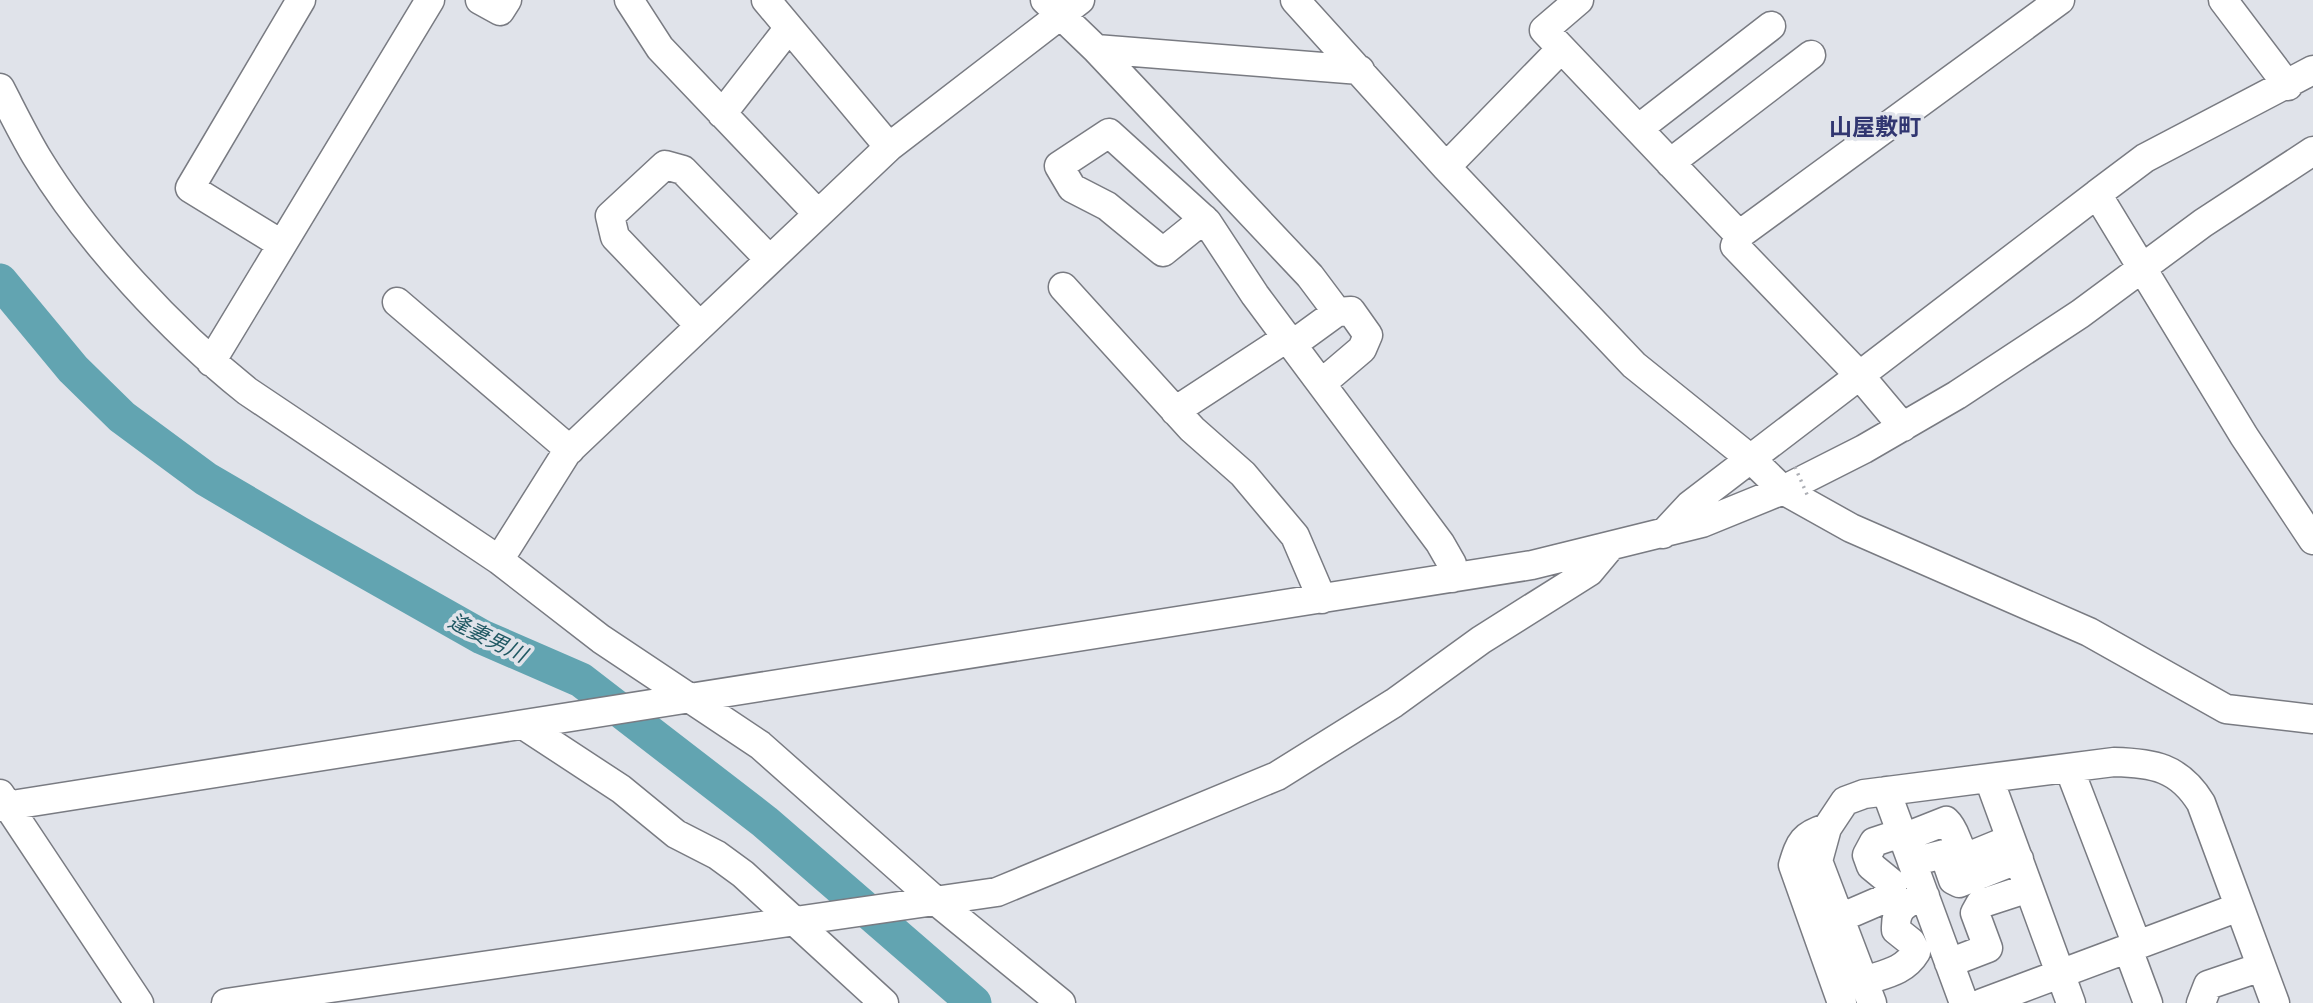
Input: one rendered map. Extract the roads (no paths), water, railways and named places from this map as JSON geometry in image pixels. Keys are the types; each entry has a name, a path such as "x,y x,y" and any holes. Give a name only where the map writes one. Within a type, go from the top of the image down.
{"street":[{"path":"281,244 190,188 301,0"},
{"path":"211,362 430,0"},
{"path":"480,0 500,11 507,0"},
{"path":"629,0 660,48 817,213"},
{"path":"766,0 889,147"},
{"path":"1295,0 1446,167 1634,365 1752,460 1789,479 1851,528 2089,632 2226,709 2313,719"},
{"path":"1579,0 1544,30 1739,235"},
{"path":"1903,427 1861,377 1735,246 1739,235 2060,0"},
{"path":"2223,0 2288,86"},
{"path":"499,560 570,450 889,147 1062,5 1096,49 1310,276 1337,313"},
{"path":"1638,129 1772,26"},
{"path":"722,114 788,29"},
{"path":"1096,49 1360,70"},
{"path":"1446,167 1561,49"},
{"path":"1670,163 1811,55"},
{"path":"1662,534 1678,515 2145,158 2288,86 2313,70"},
{"path":"0,88 38,159 85,226 211,362 247,391 499,560 684,699 760,745 930,902 1061,1003"},
{"path":"1204,219 1163,252 1107,206 1072,188 1059,166 1110,133 1204,219 1255,295 1440,543 1452,564 1452,578"},
{"path":"139,1003 3,802 533,725 1452,578 1609,548 1702,523 1789,479 1903,427 2143,271 2203,223 2310,161"},
{"path":"700,326 615,237 610,216 665,165 683,170 769,259"},
{"path":"2097,194 2244,436 2313,540"},
{"path":"1063,287 1175,411 1243,474 1295,536 1322,599"},
{"path":"397,302 570,450"},
{"path":"1175,411 1337,313 1350,311 1368,335 1362,349 1322,383"},
{"path":"226,1003 997,892 1277,776 1394,703 1481,640 1589,572 1609,548"},
{"path":"533,725 621,789 676,834 717,855 805,921 884,1003"},
{"path":"1924,896 1899,909 1896,915 1896,930 1911,942 1916,953 1903,968 1868,992 1818,861 1827,828 1845,802 1864,794 1886,791 2113,762 2149,763 2179,776 2201,803 2276,1003"},
{"path":"2069,768 2132,947 2148,1003"},
{"path":"1989,779 2071,1003"},
{"path":"1886,791 1949,963 1979,1003 2239,907"},
{"path":"1827,828 1809,833 1802,841 1793,865 1842,1003"},
{"path":"1840,918 1884,899 1893,884 1871,866 1867,855 1874,842 1906,844 1944,854 1953,880 1959,883 2015,849"},
{"path":"1949,963 1988,948 1975,913 1980,904 2029,888"},
{"path":"2201,1003 2208,985 2261,967"}],"waterway":[{"name":"逢妻男川","path":"0,281 73,369 122,417 206,479 298,533 482,637 581,680 765,822 974,1003"}],"district":[{"name":"山屋敷町","path":"1875,126"}]}
